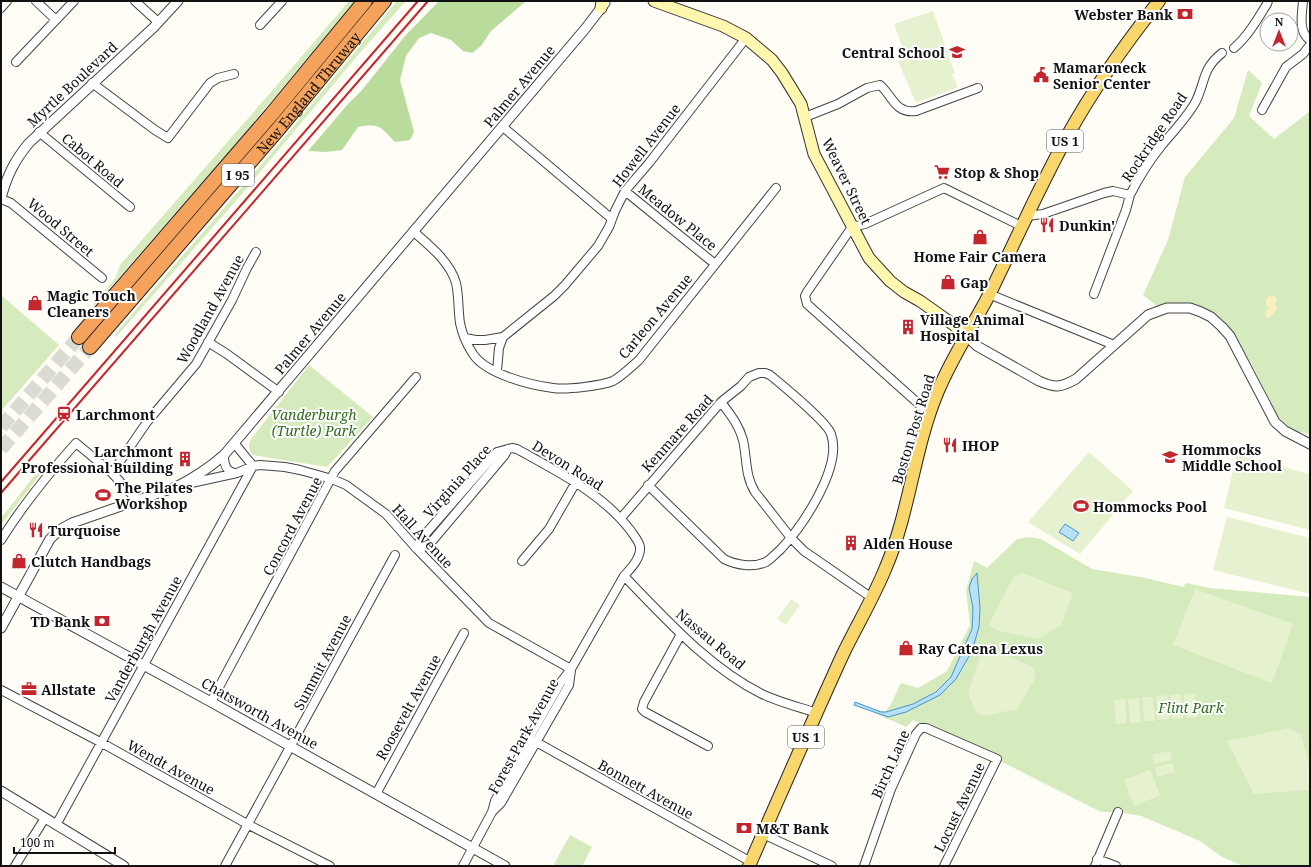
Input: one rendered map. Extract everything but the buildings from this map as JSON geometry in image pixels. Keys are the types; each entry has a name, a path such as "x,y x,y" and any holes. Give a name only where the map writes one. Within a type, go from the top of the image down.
{"highway":[{"name":"New England Thruway","path":"79,337 267,120 366,1"},
{"name":"New England Thruway","path":"90,347 279,128 384,1"}],"main road":[{"name":"Weaver Street","path":"654,1 723,26 746,38 768,56 782,73 801,104 814,154 869,258 890,281 954,325 966,336"},
{"name":"Boston Post Road","path":"750,864 844,652 886,568 895,543 921,445 937,393 956,353 989,294 1058,153 1080,114 1108,68 1159,1"}],"street":[{"path":"1,8 7,1"},
{"path":"36,1 56,20"},
{"path":"16,62 74,1"},
{"path":"135,1 158,22"},
{"name":"Myrtle Boulevard","path":"1,199 4,179 20,153 39,132 158,22 178,1"},
{"path":"260,25 282,1"},
{"path":"1234,48 1250,31 1268,1"},
{"path":"1303,1 1302,27 1304,34 1310,40"},
{"name":"Palmer Avenue","path":"1,628 50,539 61,529 176,487 209,468 224,456 585,30 603,3"},
{"name":"Howell Avenue","path":"503,337 554,296 598,246 625,191 649,164 746,38"},
{"path":"1262,110 1286,67 1303,54 1310,45"},
{"name":"Rockridge Road","path":"1094,294 1130,195 1144,170 1156,153 1196,102 1208,66 1222,53"},
{"path":"92,83 168,138 212,82 222,77 234,74"},
{"path":"805,117 838,104 867,88 880,85 898,107 910,112 978,88"},
{"path":"502,127 612,219"},
{"name":"Cabot Road","path":"39,132 130,207"},
{"name":"Carleon Avenue","path":"414,232 440,256 451,272 456,287 460,322 465,338 474,356 488,368 516,379 554,388 596,386 613,380 639,360 776,188"},
{"path":"930,414 807,304 805,296 852,227 865,224 944,188 1024,221"},
{"name":"Meadow Place","path":"625,191 715,264"},
{"name":"Rockridge Road","path":"1024,221 1104,192 1113,191 1130,195"},
{"name":"Wood Street","path":"1,199 11,203 102,278"},
{"name":"Woodland Avenue","path":"112,473 147,422 196,364 256,252"},
{"path":"989,294 1114,345"},
{"path":"966,336 977,346 1039,381 1048,385 1064,386 1076,379 1148,315 1158,310 1167,308 1190,308 1210,317 1222,326 1230,336 1275,422 1285,432 1310,444"},
{"path":"465,338 485,340 503,337"},
{"path":"497,371 498,348 503,337"},
{"path":"208,342 228,354 279,392"},
{"name":"Kenmare Road","path":"621,518 721,402 741,386 749,377 759,373 770,375 822,422 831,432 833,441 834,451 826,480 812,507 791,538"},
{"name":"Concord Avenue","path":"211,702 335,472 416,377"},
{"path":"721,402 735,421 740,431 743,442 746,468 751,486 791,538 804,551 872,598"},
{"path":"1,540 17,515 56,463 76,443 112,473 137,500"},
{"path":"235,444 253,466"},
{"name":"Devon Road","path":"508,449 518,449 576,482 613,510 621,518 635,537 640,548"},
{"name":"Virginia Place","path":"416,548 422,539 497,452 508,449"},
{"path":"224,456 224,462 227,469 231,472 237,473"},
{"name":"Hall Avenue","path":"176,487 237,473 253,466 260,465 285,467 346,485 386,514 416,548 489,623 571,669"},
{"name":"Vanderburgh Avenue","path":"56,825 253,466"},
{"path":"522,562 549,529 576,482"},
{"path":"648,485 724,559 734,564 747,565 765,562 791,538"},
{"name":"Forest Park Avenue","path":"462,866 492,812 501,803 532,740 569,684 571,669 624,576 639,555 640,548"},
{"name":"Summit Avenue","path":"225,866 292,747 395,555"},
{"name":"Nassau Road","path":"624,576 681,634 717,665 749,686 770,697 817,713"},
{"name":"Chatsworth Avenue","path":"1,587 505,866"},
{"name":"Roosevelt Avenue","path":"376,794 464,633"},
{"path":"681,634 644,702 642,709 708,746"},
{"name":"Wendt Avenue","path":"1,690 330,866"},
{"name":"Birch Lane","path":"864,866 891,790 919,730 926,728 932,730 997,759"},
{"name":"Bonnett Avenue","path":"532,740 750,864"},
{"name":"Locust Avenue","path":"944,866 997,759"},
{"path":"1,791 122,865"},
{"path":"1116,866 1096,862 1118,812"},
{"path":"15,866 44,818"},
{"path":"763,834 832,866"}],"green space":[{"path":"349,1 355,1 236,143 94,306 93,305 116,277 120,265"},
{"path":"397,1 406,1 358,55 235,202 117,336 114,335 273,151"},
{"path":"439,1 526,1 491,31 481,46 472,53 463,51 451,40 431,33 419,38 406,56 400,80 414,132 410,140 395,142 380,127 366,126 358,127 342,150 326,152 308,151 348,104 362,90 405,36"},
{"path":"933,11 955,73 952,74 958,87 916,103 898,61 906,57 894,24"},
{"path":"1248,70 1262,83 1249,116 1274,139 1310,111 1310,434 1298,432 1289,427 1278,416 1251,363 1232,332 1213,313 1191,305 1158,307 1143,295 1168,240 1185,177 1234,118"},
{"path":"1,295 59,345 1,411"},
{"name":"Vanderburgh (Turtle) Park","path":"309,365 373,417 327,467 253,455 249,447 251,439"},
{"name":"Hommocks Pool","path":"1089,452 1133,491 1080,554 1028,522"},
{"path":"1237,455 1310,474 1310,530 1224,508"},
{"path":"39,470 42,472 1,525 1,518"},
{"path":"1227,517 1310,538 1310,594 1213,570"},
{"name":"Flint Park","path":"1029,537 1041,539 1092,569 1146,578 1183,587 1186,583 1210,588 1310,597 1310,866 1243,866 1222,857 1200,841 1141,816 1118,812 1101,812 998,760 913,720 906,727 866,709 886,716 894,715 940,695 956,679 980,608 977,573 969,588 973,608 972,629 951,677 936,692 913,704 886,712 881,712 874,709 886,711 901,683 918,688 947,671 970,625 966,591 974,561 987,568 1017,539"},
{"path":"1023,573 1073,593 1062,624 1038,639 996,630 989,624 1014,576"},
{"path":"1195,589 1293,624 1272,683 1173,645"},
{"path":"791,599 800,605 786,625 777,619"},
{"path":"981,653 1009,656 1034,668 1035,679 1017,709 983,716 975,710 968,693"},
{"path":"1195,693 1197,717 1186,718 1184,694"},
{"path":"1181,694 1183,718 1172,719 1170,695"},
{"path":"1167,695 1169,719 1158,720 1156,696"},
{"path":"1142,697 1153,697 1155,721 1144,721"},
{"path":"1139,698 1141,722 1130,723 1128,699"},
{"path":"1125,699 1127,723 1116,724 1114,700"},
{"path":"1289,728 1301,734 1310,768 1310,790 1254,794 1227,741"},
{"path":"1170,751 1172,760 1154,764 1152,755"},
{"path":"1173,763 1175,772 1157,777 1155,767"},
{"path":"1150,770 1160,795 1134,806 1124,780"},
{"path":"570,835 592,847 582,866 553,866"}],"sand":[{"path":"1269,296 1275,296 1277,301 1274,304 1277,306 1277,309 1269,318 1266,317 1265,311 1271,308 1267,307 1266,304 1266,299"}],"water":[{"path":"1065,524 1079,533 1073,541 1059,532"},
{"path":"977,573 980,608 979,627 972,651 956,679 940,695 906,712 888,717 854,705 855,702 881,712 886,712 913,704 936,692 951,677 972,629 973,608 969,588 972,579"}],"tunnel":[{"path":"1,427 79,337"},
{"path":"1,449 90,347"}],"railway":[{"path":"1,482 418,1"},
{"path":"1,493 428,1"}],"place":[{"name":"Webster Bank","path":"1185,14"},
{"name":"Central School","path":"957,52"},
{"name":"Mamaroneck Senior Center","path":"1041,75"},
{"name":"Stop & Shop","path":"942,172"},
{"name":"Dunkin'","path":"1047,225"},
{"name":"Home Fair Camera","path":"980,237"},
{"name":"Gap","path":"948,282"},
{"name":"Magic Touch Cleaners","path":"35,303"},
{"name":"Village Animal Hospital","path":"908,327"},
{"name":"Larchmont","path":"64,414"},
{"name":"IHOP","path":"950,445"},
{"name":"Hommocks Middle School","path":"1170,457"},
{"name":"Larchmont Professional Building","path":"185,459"},
{"name":"The Pilates Workshop","path":"103,495"},
{"name":"Hommocks Pool","path":"1081,506"},
{"name":"Turquoise","path":"36,530"},
{"name":"Alden House","path":"851,543"},
{"name":"Clutch Handbags","path":"19,561"},
{"name":"TD Bank","path":"102,621"},
{"name":"Ray Catena Lexus","path":"906,648"},
{"name":"Allstate","path":"29,689"},
{"name":"M&T Bank","path":"744,828"}]}
